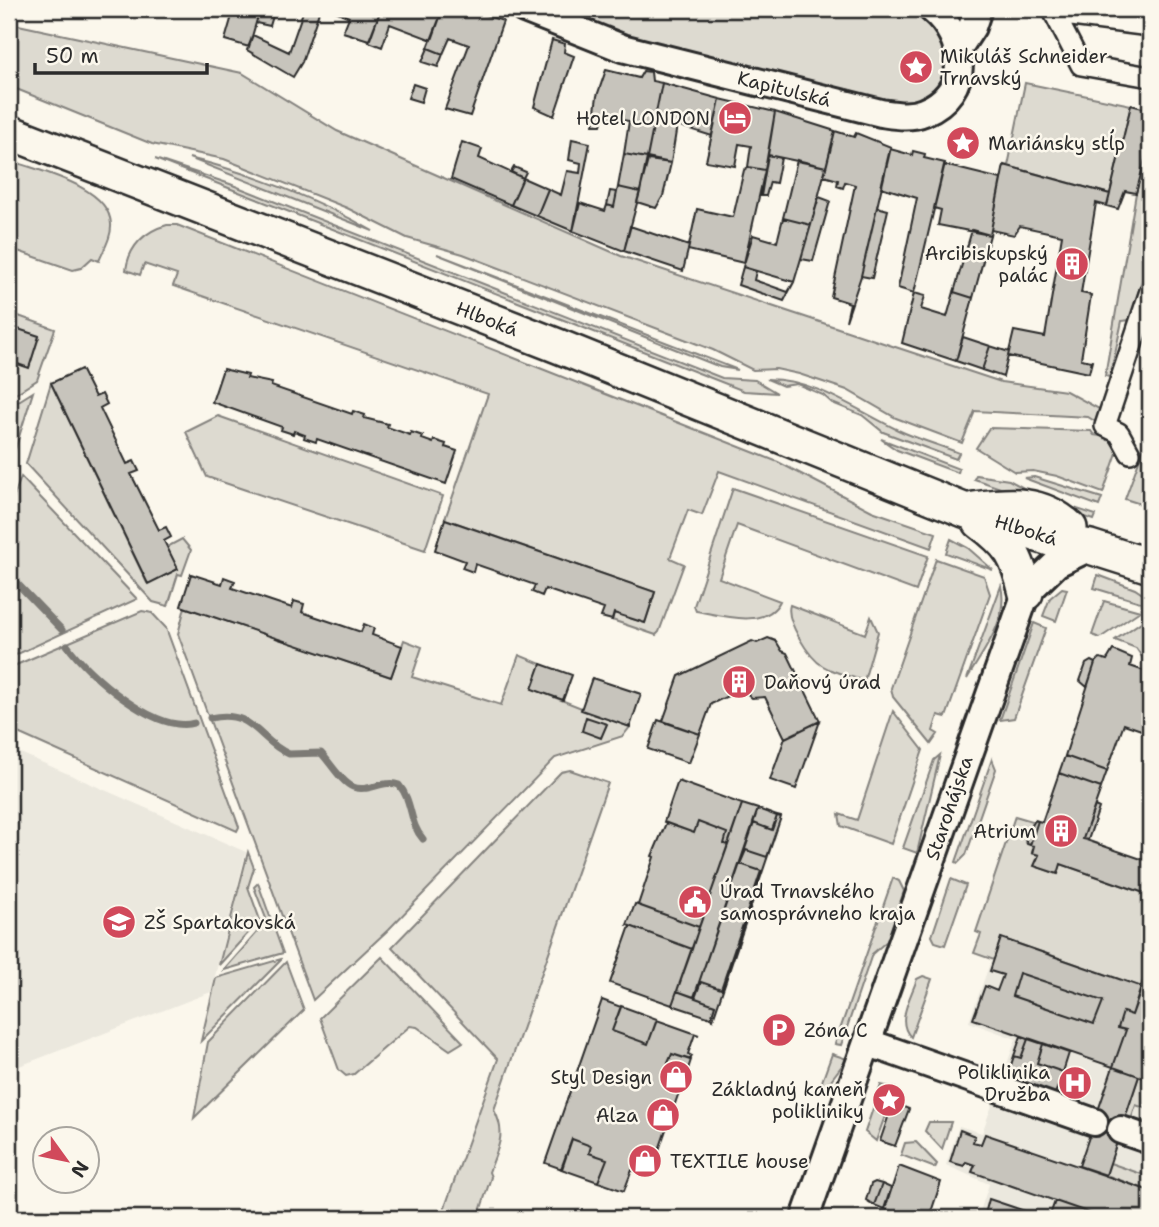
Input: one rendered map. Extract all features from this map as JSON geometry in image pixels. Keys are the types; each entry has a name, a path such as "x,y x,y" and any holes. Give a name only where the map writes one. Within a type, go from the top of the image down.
{"street":[{"name":"Kapitulská","path":"524,9 622,48 881,113 906,116 924,113 943,100 955,83 961,58 959,47"},
{"path":"932,9 944,18 957,37 959,47"},
{"path":"959,47 972,27 978,9"},
{"path":"1054,12 1150,26"},
{"path":"1054,12 1081,65 1150,77"},
{"name":"Hlboká","path":"9,132 558,346 964,510 1004,540 1023,579"},
{"path":"1130,453 1119,433 1105,426 1150,291"},
{"name":"Hlboká","path":"964,510 1017,503 1059,518 1090,547"},
{"name":"Hlboká","path":"1023,579 1037,550 1090,547 1150,566"},
{"name":"Starohájska","path":"805,1218 869,1043 981,713 1023,579"},
{"path":"869,1043 1094,1122"},
{"path":"1121,1130 1150,1140"}],"shaded area":[{"path":"523,9 932,9 955,83 906,116"},
{"path":"9,23 242,73 337,131 621,256 1001,382 1066,391 1103,411 1096,422 1088,417 975,411 962,443 896,418 847,390 776,369 753,370 713,350 463,254 407,238 347,208 224,159 152,144 9,86"},
{"path":"1025,83 1131,105 1110,194 1008,166"},
{"path":"1147,152 1150,153 1150,254 1130,320 1122,321 1110,377 1105,376 1136,193"},
{"path":"189,158 283,188 373,231"},
{"path":"155,159 230,184 722,378 755,380 777,393 744,391"},
{"path":"9,160 71,182 98,200 107,211 111,224 109,238 99,261 92,258 81,268 73,270 9,248"},
{"path":"167,225 177,225 778,462 872,511 936,533 931,548 719,471 702,515 688,510 670,558 684,564 659,632 656,635 612,620 614,613 645,623 655,592 445,519 488,394 173,286 177,275 144,264 140,275 126,270 134,247 139,241 152,231"},
{"path":"437,254 738,370 720,367"},
{"path":"13,314 55,329 37,380 9,398 9,361 29,367 39,337 9,326"},
{"path":"767,379 785,380 818,390 898,430 959,453 956,459 883,432 862,415 832,403 823,395 797,384 783,386"},
{"path":"51,383 147,583 177,569 167,547 182,539 191,550 182,575 178,574 168,606 153,602 26,464"},
{"path":"33,392 9,469 9,407"},
{"path":"218,416 443,496 425,550 207,477 186,432"},
{"path":"989,428 1091,431 1094,435 1107,437 1118,450 1103,493 1057,476 1033,471 1015,472 976,448"},
{"path":"1150,434 1150,507 1125,499"},
{"path":"881,439 959,469 958,473 897,450"},
{"path":"976,475 1009,480 1040,497 1096,515 1094,520 974,479"},
{"path":"21,477 137,599 9,658 9,510"},
{"path":"1034,477 1102,498 1099,506 1024,478"},
{"path":"733,488 928,556 916,591 737,525 719,578 780,601 773,610 754,618 696,611 694,606"},
{"path":"951,539 968,548 993,570 946,553"},
{"path":"936,559 984,576 990,594 946,717 938,715 933,731 938,734 931,744 893,697 891,688"},
{"path":"1098,575 1135,589 1150,599 1150,605 1094,588"},
{"path":"1001,586 998,623 967,679"},
{"path":"1062,588 1067,589 1056,621 1043,616 1050,598"},
{"path":"1104,601 1140,611 1100,638 1092,635"},
{"path":"790,605 865,634 871,617 878,632 864,681 833,671 817,662 795,629 789,612"},
{"path":"185,607 391,677 404,640 422,647 412,677 501,705 519,655 541,664 533,689 630,727 623,736 555,758 388,930 313,1000 178,634"},
{"path":"142,611 152,613 166,628 239,827 237,831 9,729 9,668"},
{"path":"1150,616 1150,662 1144,660 1136,648 1115,640"},
{"path":"1034,623 1046,628 1014,718 1000,720"},
{"path":"893,711 923,750 891,844 841,826 839,814 857,820"},
{"name":"ZŠ Spartakovská","path":"9,748 246,852 211,992 9,1070"},
{"path":"940,755 917,853 903,848 934,760"},
{"path":"992,759 996,769 966,855 958,863 956,862"},
{"path":"570,770 608,783 494,1110 500,1126 500,1141 478,1218 441,1218 498,1059 392,947 561,772"},
{"path":"1015,816 1032,821 1025,842 1034,846 1032,853 1039,855 1035,866 1057,874 1061,864 1150,895 1150,959 1142,987 1001,938 994,960 974,953 981,934 976,932"},
{"path":"248,852 254,868 248,887 260,920 219,965"},
{"path":"893,878 899,881 904,891 887,941 872,954 841,1045 835,1044"},
{"path":"951,879 966,885 945,945 935,942 932,936"},
{"path":"258,883 283,953 224,970 267,921 254,887"},
{"name":"Poliklinika Družba","path":"1000,935 1150,954 1150,1218 978,1218 989,1184 946,1165 959,1126 982,1133 1016,1039 969,1022"},
{"path":"382,957 463,1042 450,1050 417,1027 410,1026 354,1074 346,1076 339,1070 320,1018"},
{"path":"281,960 201,1041 216,978"},
{"path":"286,962 304,1010 194,1118 208,1042"},
{"path":"923,976 932,979 911,1037 906,1031 904,1017 917,979"},
{"path":"832,1054 847,1059 824,1089 820,1087"},
{"path":"1139,1076 1150,1080 1150,1110 1136,1105 1131,1120 1125,1118"},
{"path":"881,1085 895,1088 876,1141 865,1132"},
{"path":"929,1122 951,1122 942,1149 925,1131"},
{"path":"916,1142 937,1164 935,1168 901,1155 905,1143"},
{"path":"1110,1163 1150,1177 1150,1191 1106,1175"}],"building":[{"path":"234,9 260,9 249,47 225,40"},
{"path":"260,9 275,9 270,26 256,23"},
{"path":"304,9 320,9 302,62 293,77 247,50 253,35 289,52"},
{"path":"331,9 381,9 369,40 343,32 349,17"},
{"path":"381,9 443,9 432,40 390,24 382,47 369,42"},
{"path":"443,9 468,9 503,21 470,116 445,109 469,45 450,38 443,54 428,48"},
{"path":"552,40 565,44 564,52 574,56 554,116 534,107"},
{"path":"428,48 443,54 438,67 422,62"},
{"path":"606,70 639,78 643,71 651,72 652,81 662,83 647,158 624,154 629,121 603,117 601,125 593,125 597,96"},
{"path":"662,83 720,99 712,136 677,125 671,163 647,158"},
{"path":"413,84 425,88 421,102 408,98"},
{"path":"720,99 775,112 765,170 748,167 751,146 739,144 735,166 706,161"},
{"path":"1131,105 1150,110 1150,153 1147,152 1136,193 1125,191 1118,209 1107,206"},
{"path":"775,112 835,131 826,167 768,155"},
{"path":"835,131 854,137 856,133 891,147 861,276 846,321 850,303 831,297 855,185 845,182 843,188 837,186 838,180 824,176"},
{"path":"572,139 590,143 573,231 537,216 548,189 561,195 567,171 580,173 581,163 569,160"},
{"path":"462,142 482,149 479,158 523,178 511,205 451,179"},
{"path":"890,149 912,155 913,151 925,154 924,158 945,163 914,293 898,288 917,198 881,187"},
{"path":"624,154 647,158 640,192 618,187"},
{"path":"768,155 781,158 776,183 770,182 766,196 761,196"},
{"path":"648,160 671,163 663,196 656,208 637,202"},
{"path":"797,160 826,167 811,225 783,218"},
{"path":"944,165 1001,179 990,235 938,225 941,210 934,208"},
{"name":"Arcibiskupský palác","path":"1004,165 1110,194 1107,206 1096,203 1081,293 1091,295 1081,359 1092,361 1089,373 1008,356 1014,331 1045,337 1062,235 1020,226 1014,235 991,230"},
{"path":"514,167 526,172 523,178 511,172"},
{"path":"748,167 765,170 744,263 688,250 697,209 733,217 744,170"},
{"path":"523,178 548,189 537,216 511,205"},
{"path":"618,187 640,192 624,251 573,231 580,203 605,211 607,205 614,207"},
{"path":"610,191 617,192 614,207 607,205"},
{"path":"819,197 830,201 813,261 801,259"},
{"path":"877,207 888,210 872,278 861,276"},
{"path":"783,218 811,225 794,282 743,267 753,235 777,242"},
{"path":"630,226 689,246 683,271 624,251"},
{"path":"972,230 990,235 973,298 954,292"},
{"path":"743,267 756,271 754,280 788,292 794,282 784,301 738,285"},
{"path":"954,292 973,298 956,361 902,343 914,293 925,296 921,309 947,317"},
{"path":"9,326 39,336 29,368 9,361"},
{"path":"963,337 990,346 982,370 956,361"},
{"path":"990,346 1009,352 1003,377 982,370"},
{"path":"81,369 95,397 102,394 107,404 100,408 127,464 134,461 139,471 131,474 159,530 166,527 171,537 164,541 178,569 148,584 51,383"},
{"path":"223,369 272,383 271,386 352,414 353,411 365,415 364,418 388,424 387,427 410,435 411,432 423,436 422,439 433,443 434,440 446,444 445,447 457,451 446,484 317,439 316,442 304,438 305,435 294,431 293,434 281,430 282,427 212,402"},
{"path":"445,519 655,592 645,623 614,613 612,620 601,617 604,609 545,589 542,596 532,592 535,585 475,564 473,572 462,568 465,561 435,550"},
{"path":"191,574 222,584 224,577 235,581 232,588 292,608 294,601 304,604 302,612 361,632 364,624 374,628 372,635 402,646 391,677 181,606"},
{"name":"Daňový úrad","path":"768,638 776,641 782,651 787,653 820,721 785,738 765,697 752,698 742,689 711,704 700,734 663,721 679,676 752,641 757,643"},
{"path":"1113,650 1132,658 1130,666 1150,673 1150,733 1124,724 1107,771 1065,756 1095,663 1100,658 1107,660"},
{"path":"1091,661 1095,663 1087,687 1080,681 1086,664"},
{"path":"541,664 572,675 563,700 532,689"},
{"path":"592,678 641,694 630,727 581,710"},
{"path":"586,717 607,724 601,738 582,731"},
{"path":"658,720 700,734 689,763 648,749"},
{"path":"820,721 796,789 770,780 785,738"},
{"path":"1065,756 1107,771 1101,788 1059,773"},
{"name":"Atrium","path":"1059,773 1101,788 1083,839 1150,862 1150,895 1061,864 1058,874 1034,866 1039,855 1032,853 1034,846 1030,845 1038,821 1042,822"},
{"path":"678,781 742,804 728,845 724,844 727,833 698,822 694,833 664,822"},
{"path":"742,804 758,809 694,997 677,991"},
{"path":"1095,806 1099,808 1088,840 1083,839"},
{"path":"758,809 777,816 772,830 753,823"},
{"path":"777,816 781,817 767,857 746,850 740,864 761,871 721,989 701,982 694,997 754,823 772,830"},
{"path":"781,817 713,1019 711,1018 715,1005 695,998 701,982 721,989 761,871 740,864 746,850 767,857"},
{"path":"1035,820 1038,821 1030,845 1025,838"},
{"path":"698,822 727,833 724,844 728,845 699,927 638,905 654,857 652,856 666,823 694,833"},
{"path":"635,904 699,927 692,949 627,925"},
{"path":"630,926 692,949 672,1005 610,983"},
{"path":"1001,938 1142,987 1132,1015 1123,1012 1118,1028 1126,1030 1113,1067 973,1019 985,986 997,991 1003,975 990,971"},
{"path":"1150,959 1150,1080 1113,1067 1126,1030 1118,1028 1123,1012 1132,1015"},
{"path":"1019,973 1103,1001 1094,1024 1012,996"},
{"path":"677,991 715,1005 711,1018 672,1005"},
{"path":"602,1000 621,1007 612,1031 648,1044 657,1020 699,1035 695,1034 688,1054 692,1056 690,1060 672,1054 668,1063 687,1069 650,1176 632,1170 624,1191 598,1182 607,1159 589,1153 591,1146 572,1139 562,1169 545,1163"},
{"path":"621,1006 657,1019 648,1044 612,1031"},
{"path":"1021,1036 1028,1039 1021,1058 1014,1056"},
{"path":"1028,1039 1043,1044 1037,1063 1063,1072 1055,1094 1007,1077 1014,1056 1021,1058"},
{"path":"1043,1044 1069,1053 1063,1072 1037,1063"},
{"path":"672,1054 691,1060 688,1069 668,1063"},
{"path":"1113,1067 1139,1076 1106,1175 1079,1166"},
{"path":"893,1103 909,1109 895,1146 880,1141"},
{"path":"960,1130 975,1136 973,1142 981,1144 985,1134 1150,1191 1150,1218 1104,1218 972,1172 975,1165 966,1162 964,1166 950,1162"},
{"path":"572,1139 591,1146 589,1153 607,1159 598,1182 561,1169"},
{"path":"899,1166 941,1182 929,1218 912,1218 885,1209"},
{"path":"871,1184 882,1184 874,1205 866,1200"},
{"path":"882,1184 891,1188 884,1209 874,1205"},
{"path":"989,1199 1034,1214 1032,1218 984,1218"},
{"path":"1055,1201 1104,1218 1049,1218"}],"waterway":[{"path":"9,575 62,630"},
{"path":"67,645 106,686 143,711 161,720 178,724 194,723"},
{"path":"210,718 224,716 246,722 289,754 321,753 353,787 399,785 423,839"}],"place":[{"name":"Mikuláš Schneider Trnavský","path":"916,67"},
{"name":"Hotel LONDON","path":"735,118"},
{"name":"Mariánsky stĺp","path":"963,143"},
{"name":"Arcibiskupský palác","path":"1072,264"},
{"name":"Daňový úrad","path":"739,682"},
{"name":"Atrium","path":"1061,831"},
{"name":"Úrad Trnavského samosprávneho kraja","path":"695,902"},
{"name":"ZŠ Spartakovská","path":"119,922"},
{"name":"Zóna C","path":"779,1030"},
{"name":"Styl Design","path":"676,1077"},
{"name":"Poliklinika Družba","path":"1075,1083"},
{"name":"Základný kameň polikliniky","path":"889,1100"},
{"name":"Alza","path":"663,1115"},
{"name":"TEXTILE house","path":"645,1161"}]}
